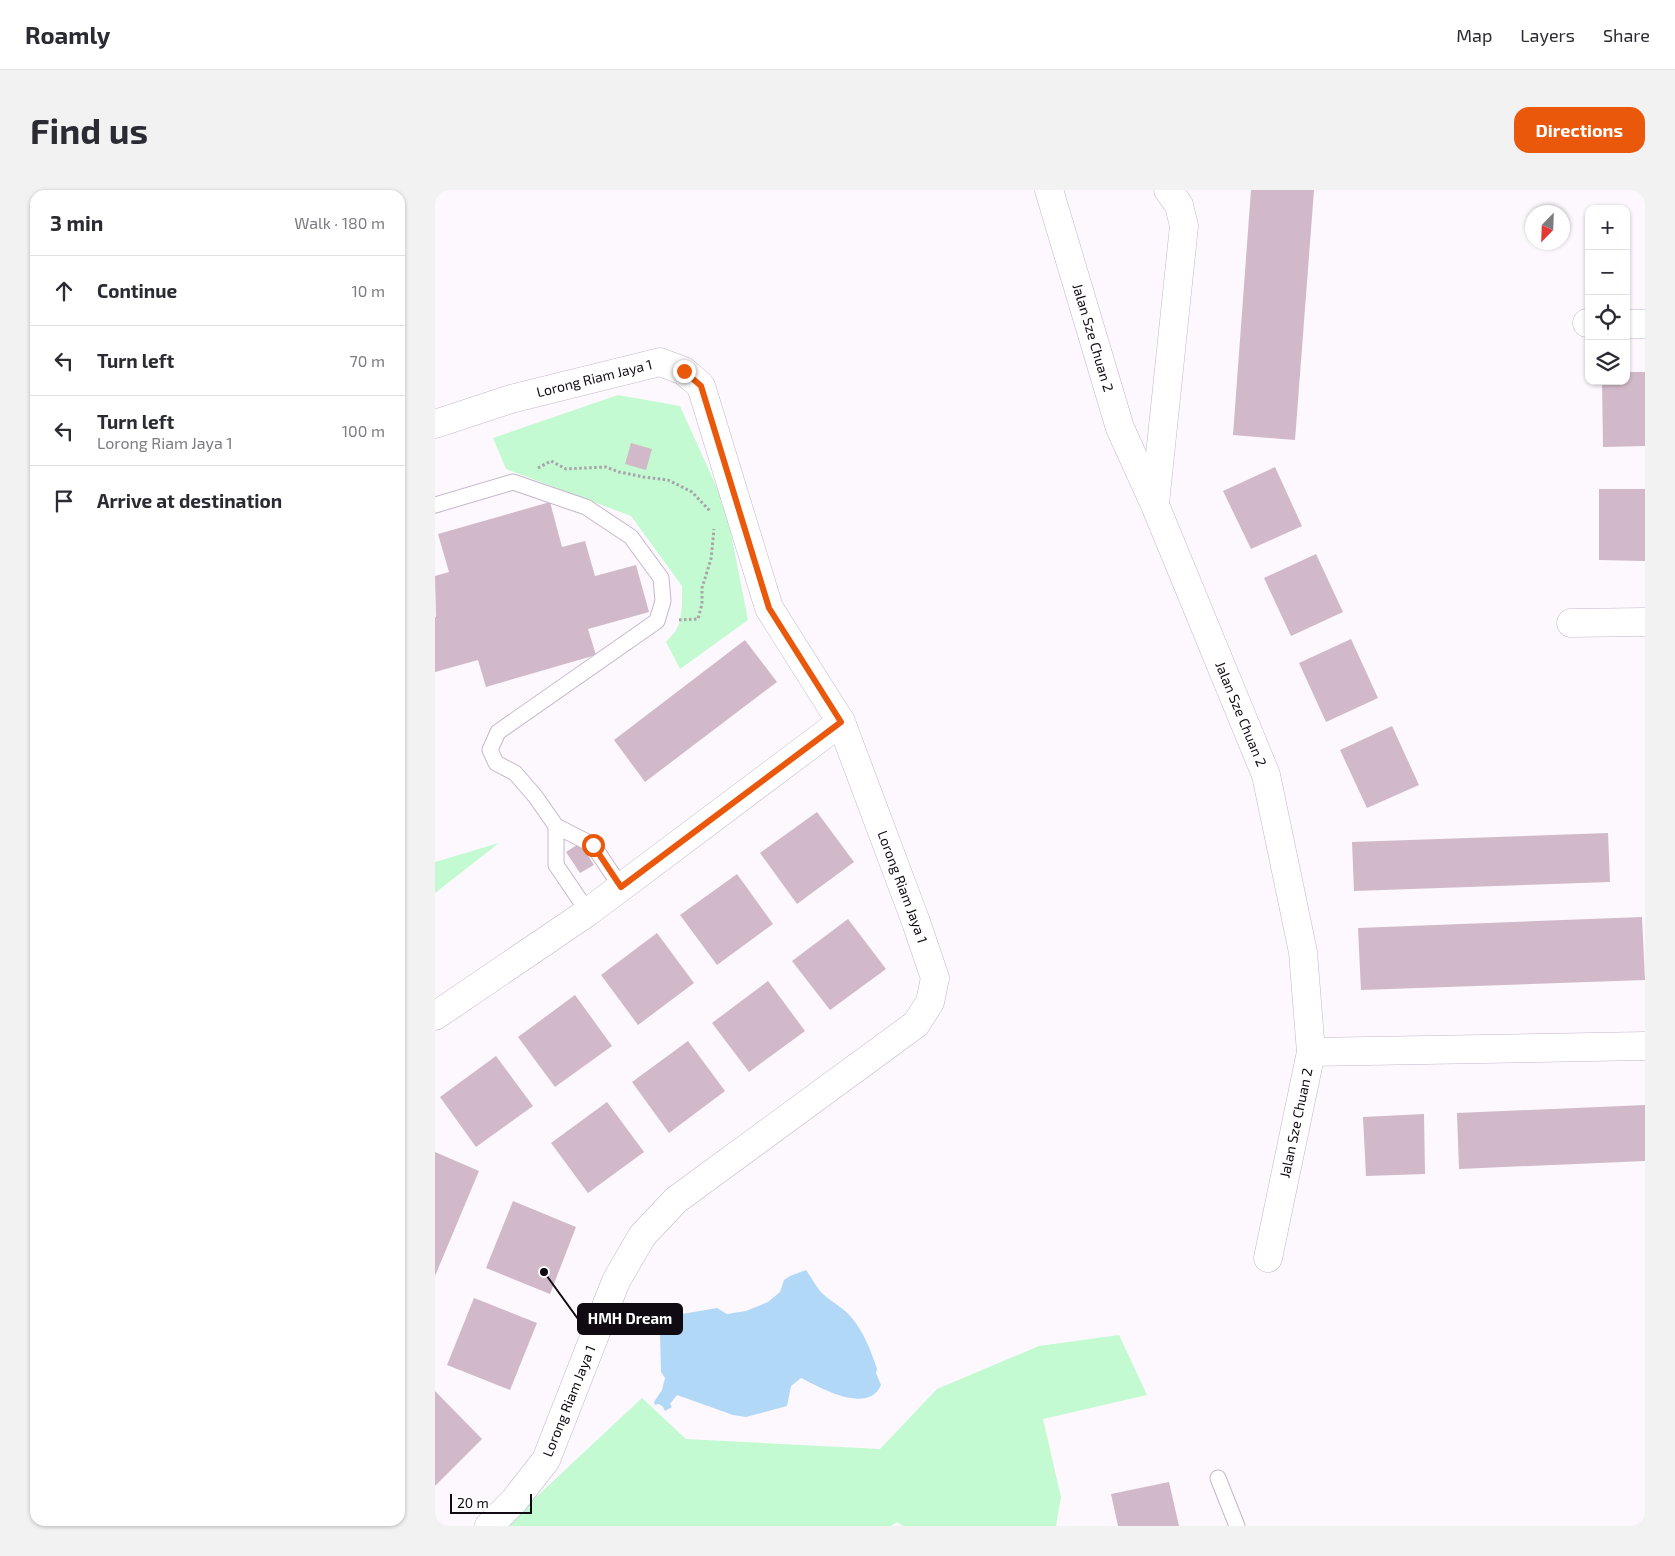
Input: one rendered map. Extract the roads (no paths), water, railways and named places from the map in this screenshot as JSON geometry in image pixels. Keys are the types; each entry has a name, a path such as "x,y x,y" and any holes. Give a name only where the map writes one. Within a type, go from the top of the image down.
{"street":[{"name":"Jalan Sze Chuan 2","path":"1049,190 1120,428 1155,505 1266,775 1303,952 1311,1052 1268,1258"},
{"path":"1155,505 1184,226 1179,205 1168,190"},
{"path":"1630,324 1645,324"},
{"name":"Lorong Riam Jaya 1","path":"435,424 511,399 660,362 684,371 701,386 769,608 841,722 935,978 930,1002 916,1024 676,1200 642,1236 616,1281 546,1460 514,1501 489,1526"},
{"path":"1571,623 1645,622"},
{"path":"435,1016 588,912 841,722"},
{"path":"1311,1052 1645,1046"}],"lane":[{"path":"435,505 513,482 586,507 631,537 661,578 663,601 657,620 498,732 490,750 496,764 515,773 535,796 556,826 593,845 621,887"},
{"path":"556,826 556,865 588,912"},
{"path":"1218,1478 1237,1526"}],"water":[{"path":"806,1270 821,1293 848,1314 863,1335 875,1362 876,1373 881,1385 875,1394 866,1398 855,1399 832,1393 801,1378 791,1386 787,1406 746,1417 733,1415 677,1395 670,1404 672,1407 665,1411 659,1404 655,1405 654,1402 662,1390 665,1378 661,1372 660,1333 636,1330 626,1321 632,1303 661,1313 672,1310 682,1314 717,1308 727,1314 746,1311 768,1302 780,1292 784,1280"}],"place":[{"name":"HMH Dream","path":"544,1272"}]}
